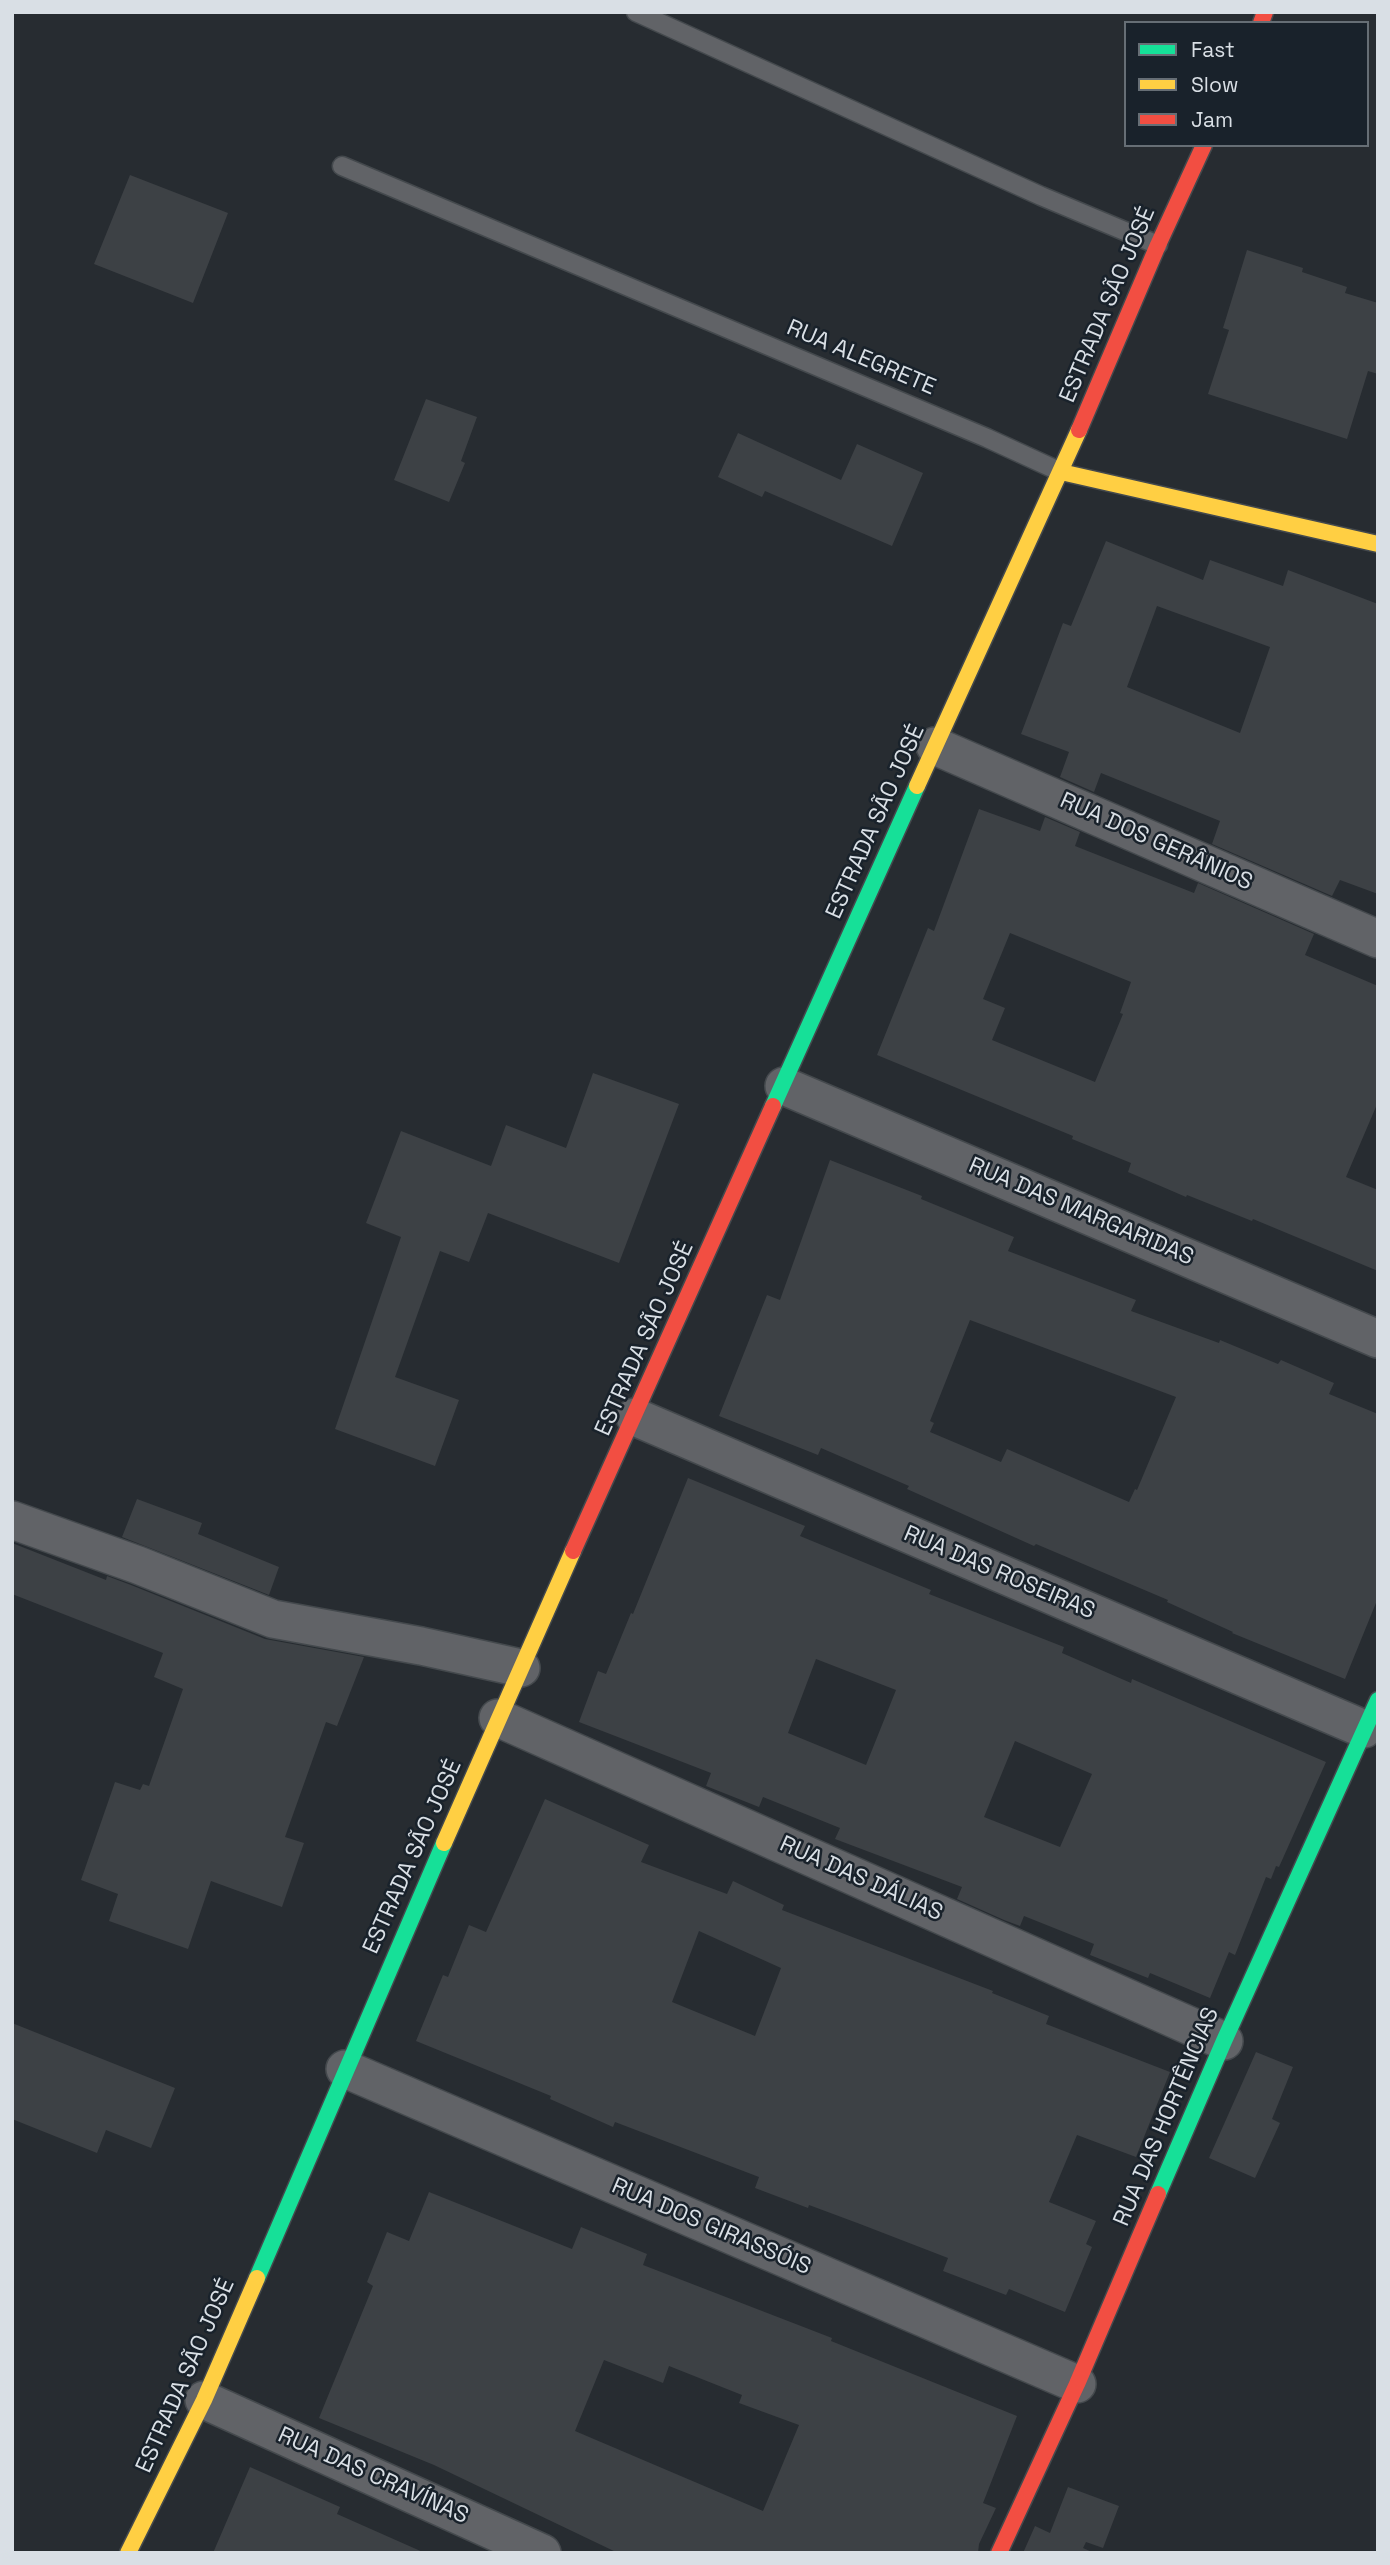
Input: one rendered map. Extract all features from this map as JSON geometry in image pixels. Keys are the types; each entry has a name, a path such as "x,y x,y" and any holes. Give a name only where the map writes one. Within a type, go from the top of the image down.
{"street":[{"name":"ESTRADA SÃO JOSÉ","path":"128,2553 204,2400 498,1717 1061,472 1203,147"},
{"name":"RUA ALEGRETE","path":"1061,472 1378,544"},
{"name":"RUA DOS GERÂNIOS","path":"935,746 1378,939"},
{"name":"RUA DAS MARGARIDAS","path":"784,1086 1378,1339"},
{"name":"RUA DAS ROSEIRAS","path":"635,1418 1371,1715"},
{"path":"12,1520 138,1565 273,1619 421,1646 521,1668"},
{"name":"RUA DAS HORTÊNCIAS","path":"999,2553 1077,2384 1224,2042 1371,1715"},
{"name":"RUA DAS DÁLIAS","path":"498,1717 1224,2042"},
{"name":"RUA DOS GIRASSÓIS","path":"345,2070 1077,2384"},
{"name":"RUA DAS CRAVÍNAS","path":"204,2400 542,2553"}],"lane":[{"path":"636,12 1041,196 1158,245"},
{"name":"RUA ALEGRETE","path":"342,166 975,433 1061,472"}],"building":[{"path":"130,175 228,213 193,303 94,264"},
{"path":"1247,250 1303,268 1302,272 1347,287 1345,293 1378,303 1378,374 1368,371 1347,439 1208,394 1229,330 1223,328"},
{"path":"426,399 477,417 461,461 465,463 449,502 394,480"},
{"path":"738,433 841,480 857,444 923,473 892,546 765,491 762,497 718,477"},
{"path":"1106,541 1203,580 1210,560 1283,586 1288,570 1378,604 1378,894 1340,880 1332,896 1212,844 1220,821 1101,773 1094,792 1060,777 1069,752 1021,734 1063,623 1071,626","holes":["1157,606 1270,647 1240,733 1127,687"]},
{"path":"979,809 1040,831 1045,817 1080,832 1075,846 1194,893 1198,883 1314,934 1305,955 1378,986 1378,1102 1346,1177 1378,1190 1378,1271 1253,1219 1252,1221 1187,1195 1186,1197 1128,1172 1131,1163 1072,1139 1073,1136 877,1055 928,928 934,931","holes":["1010,933 1131,982 1120,1013 1123,1014 1095,1082 992,1040 1005,1008 983,999"]},
{"path":"593,1073 679,1104 619,1263 488,1213 469,1262 440,1251 395,1377 459,1400 435,1466 335,1429 401,1237 366,1223 401,1131 491,1166 506,1125 566,1148"},
{"path":"830,1160 922,1196 921,1199 1014,1237 1008,1251 1136,1300 1131,1311 1219,1343 1220,1340 1278,1364 1281,1360 1334,1383 1329,1394 1378,1414 1378,1598 1345,1679 1232,1633 1167,1602 1168,1600 1036,1544 1034,1546 907,1489 909,1486 821,1448 818,1455 719,1416 767,1295 780,1300","holes":["970,1320 1176,1397 1137,1490 1135,1489 1129,1502 1007,1449 1001,1462 930,1432 934,1423 930,1421"]},
{"path":"688,1478 805,1526 800,1536 931,1590 929,1594 1064,1647 1062,1653 1131,1683 1132,1679 1326,1762 1279,1867 1276,1866 1271,1879 1266,1877 1235,1955 1229,1952 1210,1998 1150,1973 1148,1978 1090,1955 1094,1944 1024,1916 1020,1926 1004,1920 957,1899 962,1887 835,1839 840,1828 763,1797 759,1807 706,1786 711,1773 579,1722 598,1671 606,1674 631,1613 633,1614","holes":["816,1659 896,1690 866,1765 788,1733","1015,1741 1092,1774 1060,1847 984,1817"]},
{"path":"137,1499 202,1523 198,1534 279,1567 269,1595 122,1537"},
{"path":"12,1543 106,1580 107,1576 131,1585 265,1639 364,1657 337,1726 326,1722 285,1837 304,1843 282,1907 211,1881 188,1949 109,1921 118,1894 81,1880 115,1782 140,1790 143,1784 149,1786 183,1689 154,1677 163,1653 12,1594"},
{"path":"545,1799 649,1845 641,1862 727,1894 733,1881 784,1905 782,1910 993,1991 992,1993 1049,2016 1046,2024 1170,2072 1136,2157 1077,2135 1049,2202 1096,2221 1086,2244 1092,2247 1065,2312 1009,2289 1006,2295 943,2271 948,2258 809,2205 808,2208 755,2188 759,2177 615,2122 613,2127 550,2099 551,2096 416,2041 443,1975 448,1977 469,1925 486,1932","holes":["699,1931 781,1968 755,2036 672,2002"]},
{"path":"12,2023 175,2088 151,2148 106,2130 97,2153 12,2119"},
{"path":"1256,2052 1293,2067 1272,2119 1280,2123 1255,2178 1209,2158"},
{"path":"429,2192 572,2249 581,2227 647,2254 643,2265 832,2338 831,2341 1017,2416 983,2503 996,2508 979,2544 978,2553 618,2553 434,2465 319,2418 373,2286 367,2282 387,2232 409,2241","holes":["604,2360 663,2383 669,2366 742,2395 739,2403 799,2425 763,2511 575,2431"]},
{"path":"250,2467 340,2507 337,2514 425,2553 213,2553"},
{"path":"1068,2487 1119,2506 1103,2548 1086,2542 1083,2548 1094,2553 1023,2553 1035,2526 1050,2533"}],"traffic: fast":[{"path":"773,1106 917,786"},
{"path":"1158,2194 1378,1700"},
{"path":"257,2278 444,1843"}],"traffic: slow":[{"path":"917,786 1079,430"},
{"path":"1061,472 1378,544"},
{"path":"444,1843 573,1551"},
{"path":"128,2553 204,2400 257,2278"}],"traffic: jam":[{"path":"1262,21 1265,12"},
{"path":"1079,430 1203,147"},
{"path":"573,1551 773,1106"},
{"path":"999,2553 1077,2384 1158,2194"}]}
